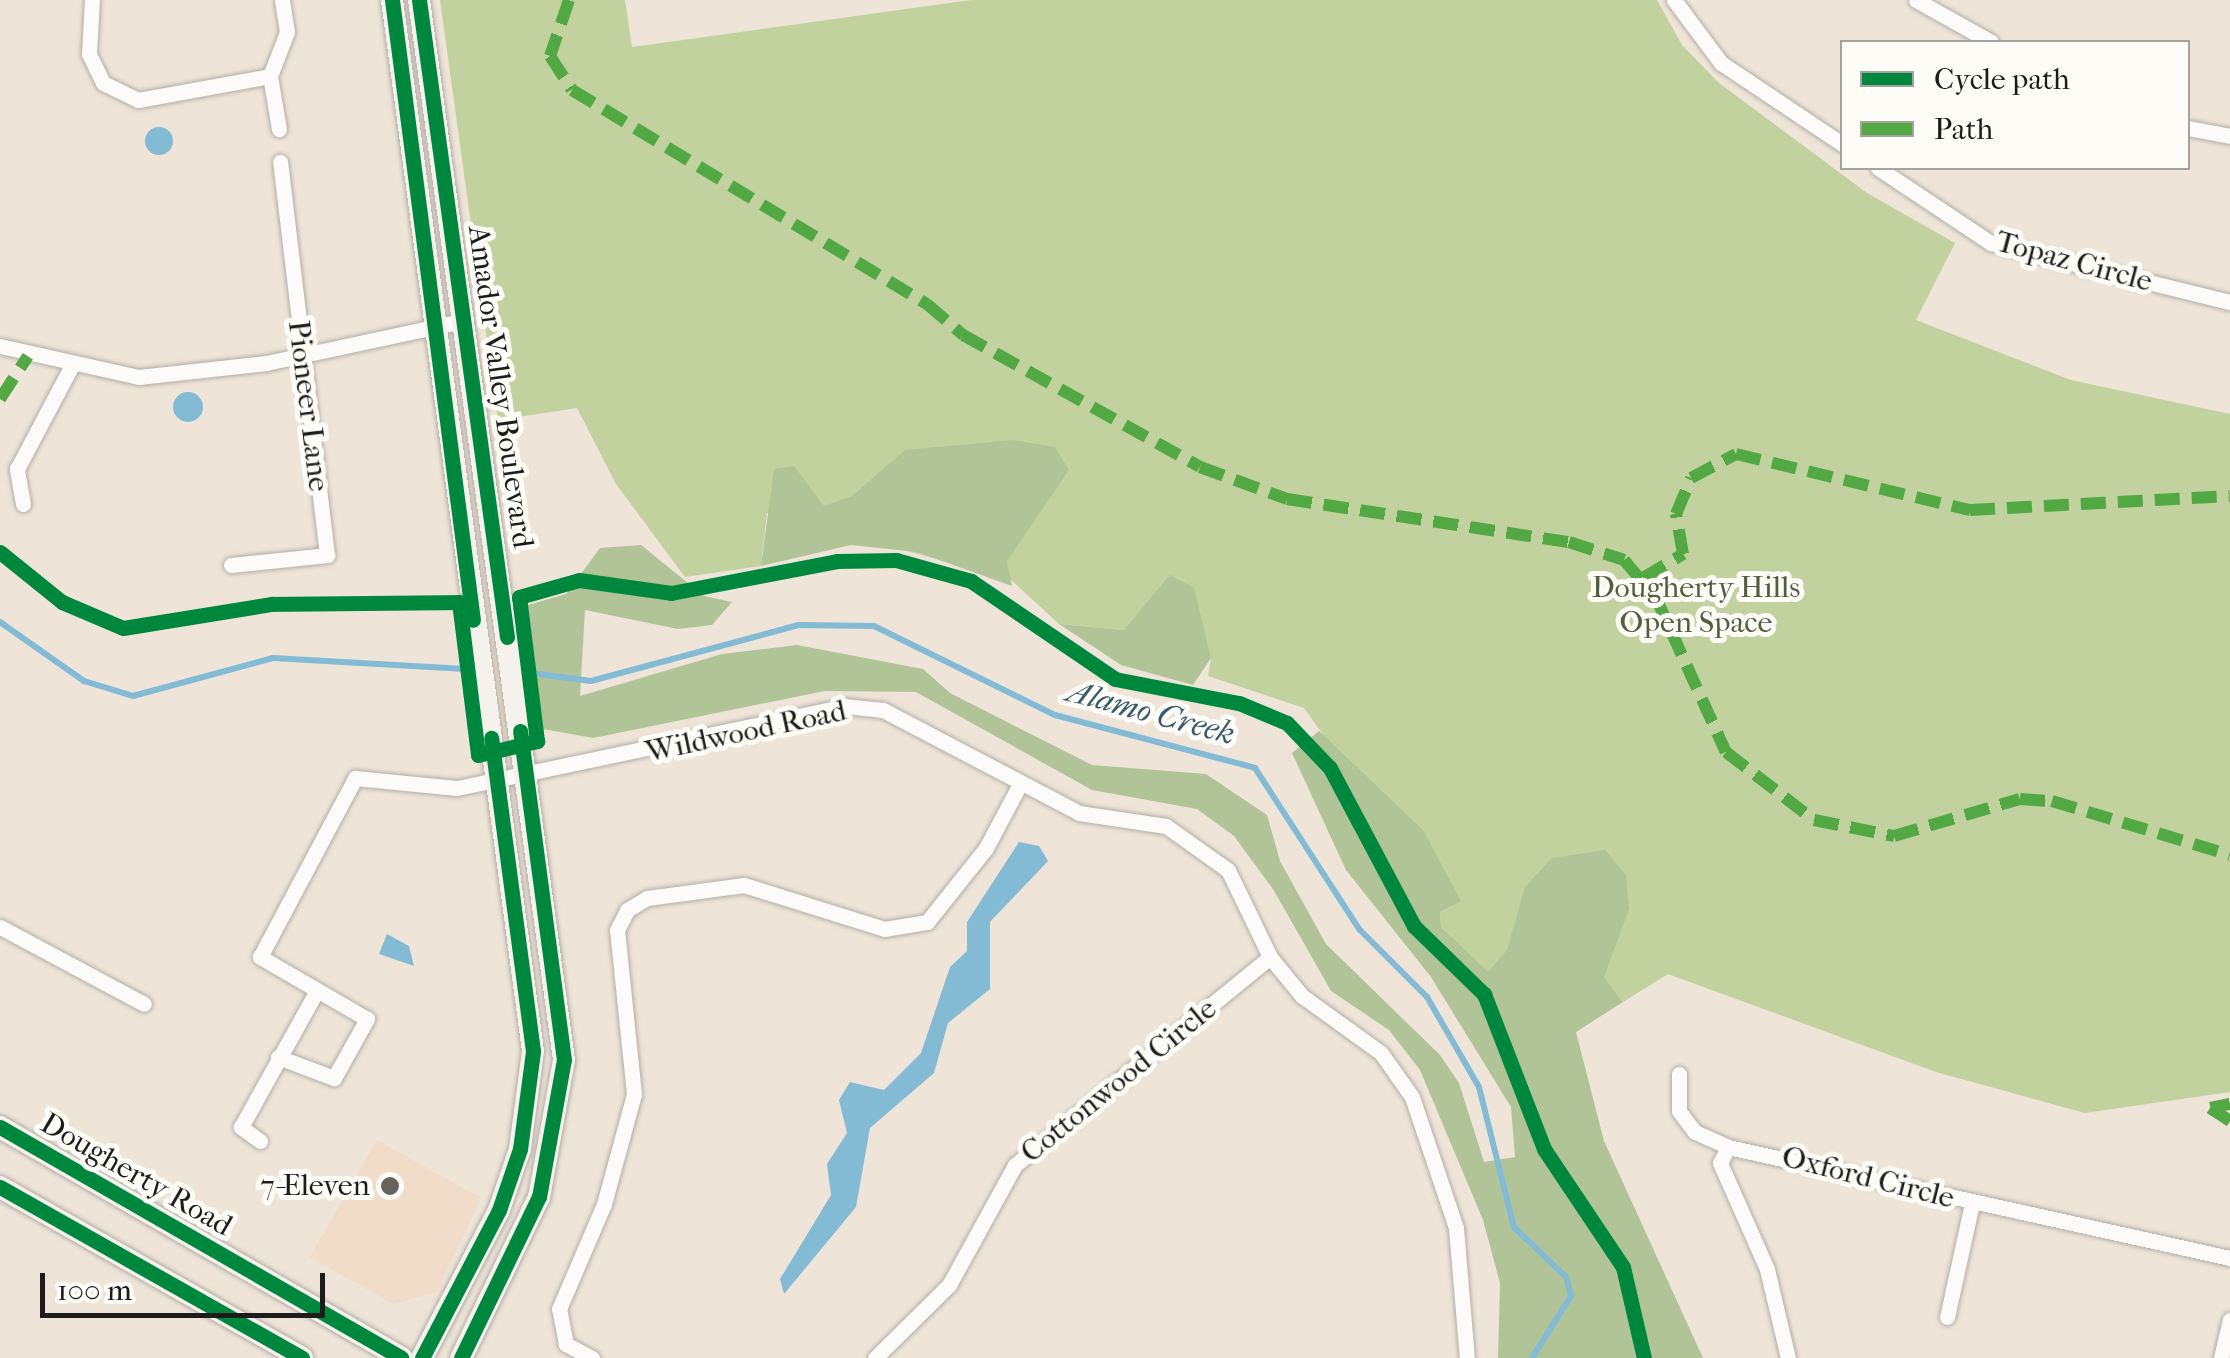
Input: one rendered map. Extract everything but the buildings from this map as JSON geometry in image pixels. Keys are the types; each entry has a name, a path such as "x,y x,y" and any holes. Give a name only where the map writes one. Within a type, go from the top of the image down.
{"street":[{"path":"92,0 89,54 103,83 138,100 270,76"},
{"path":"279,129 270,76 286,32 282,0"},
{"name":"Amador Valley Boulevard","path":"392,0 532,1052 523,1129 499,1210 422,1358"},
{"name":"Amador Valley Boulevard","path":"419,0 564,1060 539,1197 462,1358"},
{"path":"1674,0 1721,63 1840,143"},
{"path":"1916,0 1987,40"},
{"path":"2190,128 2230,136"},
{"name":"Pioneer Lane","path":"231,565 326,555 280,162"},
{"name":"Topaz Circle","path":"1881,170 1991,243 2230,302"},
{"path":"0,346 71,367 139,377 301,356 462,321"},
{"path":"23,504 17,470 71,367"},
{"name":"Wildwood Road","path":"316,992 260,958 336,800 354,778 456,788 496,776 659,752 845,706 918,723 1019,786 1079,812 1166,826 1204,848 1252,905 1270,957 1302,996 1381,1053 1412,1097 1456,1228 1467,1358"},
{"path":"592,1358 566,1344 559,1309 604,1204 634,1094 618,930 628,910 647,898 744,885 884,928 916,925 951,900 1019,786"},
{"path":"0,928 144,1004"},
{"name":"Cottonwood Circle","path":"875,1358 949,1285 1016,1165 1270,957"},
{"path":"260,1141 241,1126 278,1057 316,992 368,1019 334,1078 278,1057"},
{"path":"1678,1074 1678,1111 1695,1132 1728,1147"},
{"name":"Dougherty Road","path":"0,1128 401,1358"},
{"name":"Oxford Circle","path":"1788,1358 1768,1269 1720,1163 1728,1147 2230,1258"},
{"path":"0,1187 302,1358"},
{"path":"1947,1318 1972,1204"},
{"path":"2221,1358 2230,1320"}],"shaded area":[{"path":"377,1140 481,1198 437,1292 393,1304 310,1257"}],"green space":[{"name":"Dougherty Hills Open Space","path":"440,0 625,0 632,47 971,0 1657,0 1682,45 1719,83 1867,193 1955,243 1916,320 2071,380 2230,414 2230,1092 2085,1113 1936,1072 1668,974 1623,1002 1604,977 1488,973 1441,927 1440,912 1453,905 1395,804 1334,750 1304,708 1208,676 1211,658 1142,617 1124,630 1059,624 1010,579 767,513 761,566 685,577 616,484 577,408 498,420"},
{"path":"1013,440 1055,447 1069,470 1007,561 1012,586 917,552 851,545 761,566 774,469 794,466 824,506 852,496 905,450"},
{"path":"641,545 704,596 732,602 712,625 678,629 585,610 580,696 722,654 797,645 923,669 950,693 1092,765 1206,774 1267,815 1280,861 1326,944 1440,1055 1459,1083 1484,1162 1515,1157 1511,1107 1431,977 1346,870 1292,753 1319,731 1423,830 1461,901 1440,912 1441,927 1488,972 1507,950 1525,887 1552,858 1605,850 1626,875 1629,909 1604,977 1623,1002 1576,1032 1604,1141 1703,1358 1498,1358 1500,1283 1483,1220 1420,1070 1389,1030 1331,991 1273,889 1234,836 1197,809 1092,790 916,692 825,691 593,738 543,729 521,607 566,594 600,548"},
{"path":"1170,575 1194,588 1211,658 1193,685 1121,665 1059,624 1124,630"}],"water":[{"path":"159,127 169,131 173,141 169,151 159,155 149,151 145,141 149,131"},
{"path":"188,392 199,396 203,407 199,418 188,422 177,418 173,407 177,396"},
{"path":"1019,842 1039,846 1048,861 990,922 990,989 948,1023 934,1073 870,1128 856,1207 784,1294 780,1279 831,1195 827,1164 847,1133 839,1100 850,1082 884,1090 921,1053 950,967 967,951 967,922"},
{"path":"387,934 409,946 414,966 379,954"}],"waterway":[{"name":"Alamo Creek","path":"0,622 84,681 133,696 273,658 461,669"},
{"name":"Alamo Creek","path":"539,674 591,681 798,625 874,626 1055,715 1255,768 1360,930 1427,997 1479,1087 1514,1227 1566,1277 1571,1296 1532,1358"}],"marked path":[{"path":"569,0 550,56 572,90 927,304 963,335 1200,467 1287,499 1569,542 1624,560 1656,598 1726,752 1814,820 1894,836 2020,799 2052,801 2230,855"},
{"path":"0,399 28,356"},
{"path":"1643,578 1683,554 1676,514 1691,478 1736,454 1970,510 2230,496"},
{"path":"2230,1104 2210,1108 2230,1121"}],"cycle path":[{"path":"392,0 473,620"},
{"path":"419,0 507,637"},
{"path":"0,552 62,602 123,628 272,604 459,602 478,755 537,741 519,597 579,580 671,593 837,561 896,560 971,581 1115,679 1239,703 1287,723 1330,768 1414,926 1484,994 1544,1149 1623,1267 1644,1358"},
{"path":"461,1358 539,1197 564,1060 520,731"},
{"path":"422,1358 499,1210 520,1149 533,1051 491,738"},
{"path":"0,1127 401,1358"},
{"path":"0,1187 302,1358"}],"place":[{"name":"7-Eleven","path":"390,1186"}]}
